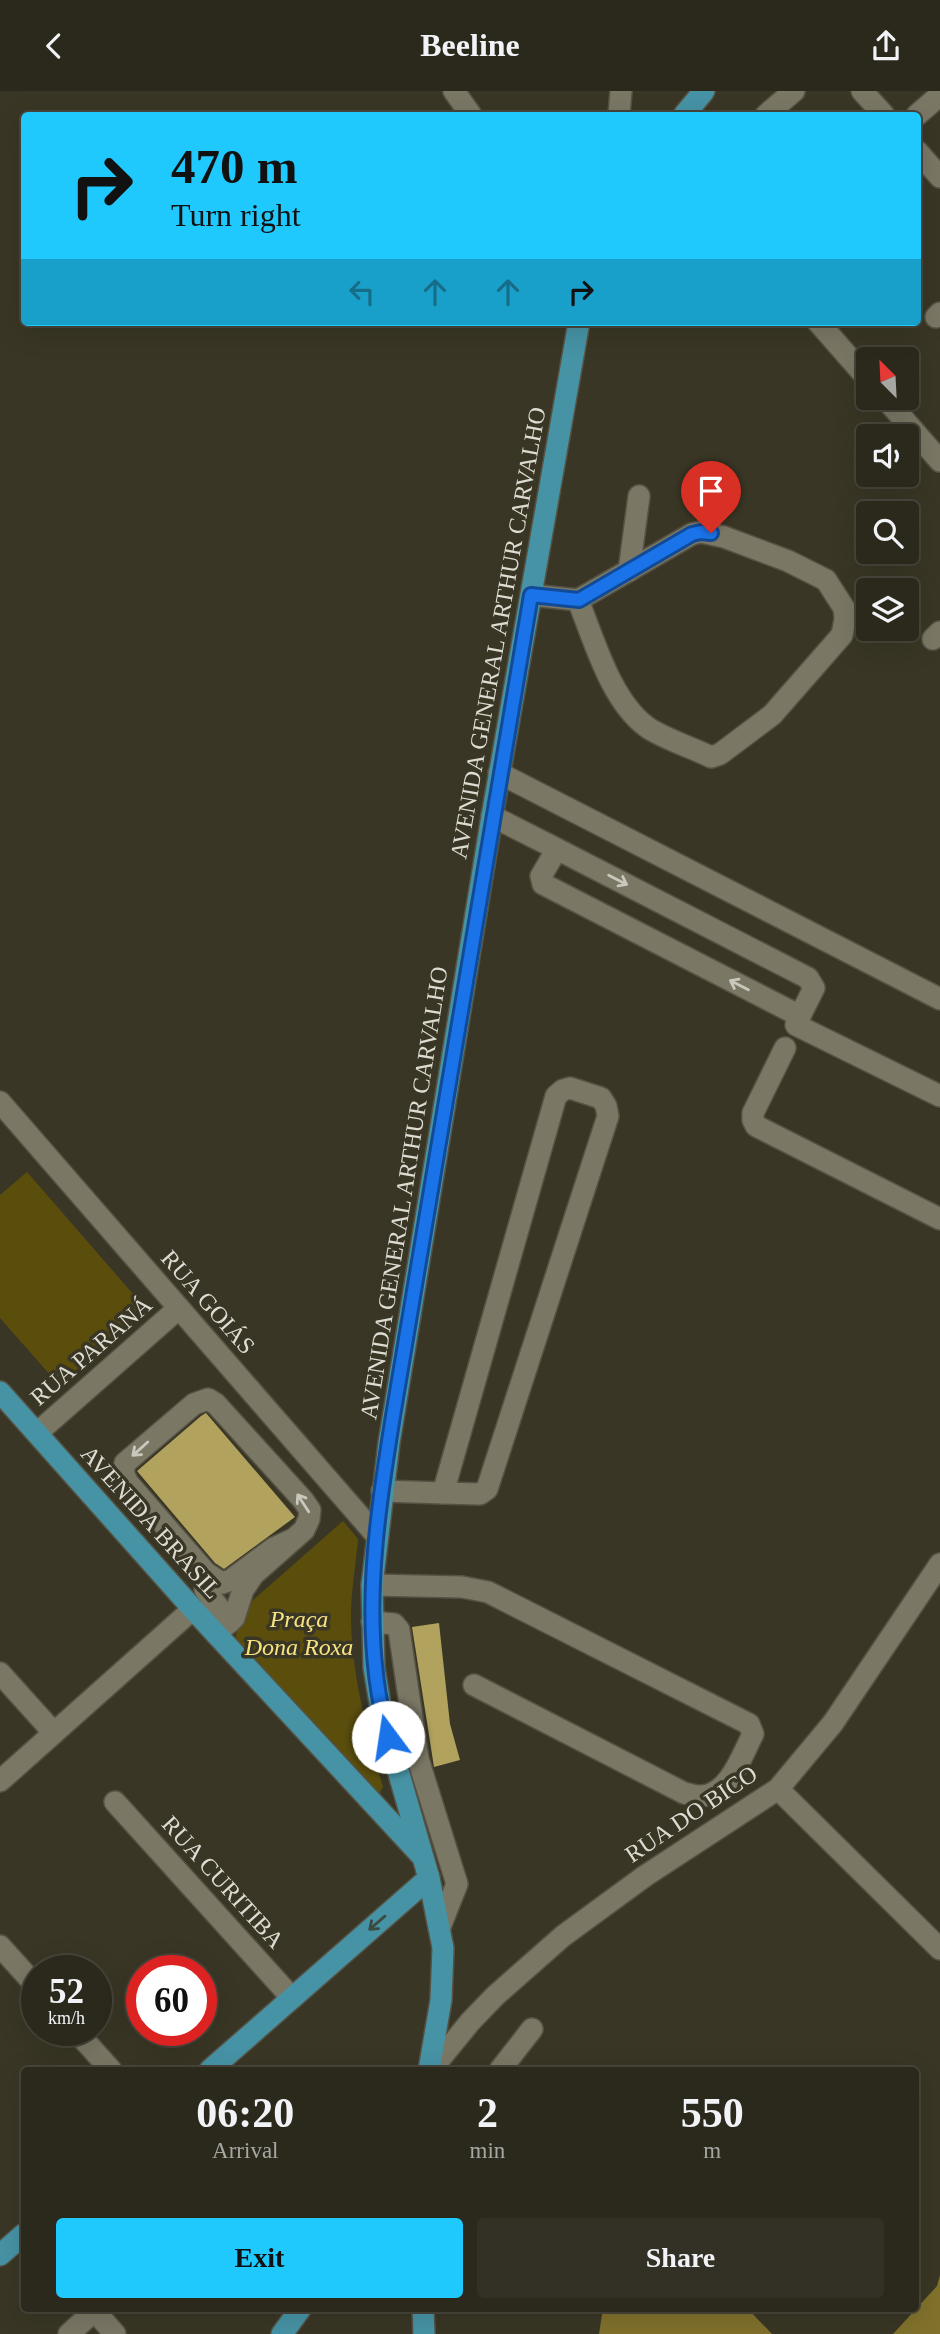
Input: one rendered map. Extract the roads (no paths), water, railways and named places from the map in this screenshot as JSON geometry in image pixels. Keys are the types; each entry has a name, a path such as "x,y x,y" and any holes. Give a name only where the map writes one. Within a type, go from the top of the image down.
{"main road":[{"path":"686,112 704,91"},
{"name":"AVENIDA GENERAL ARTHUR CARVALHO","path":"430,2067 444,1974 440,1927 382,1715 374,1668 372,1585 382,1491 492,815 578,326"},
{"name":"AVENIDA BRASIL","path":"0,1392 193,1609 223,1628 426,1868"},
{"path":"378,1809 388,1810 407,1804"},
{"path":"213,2067 292,1998 426,1868"},
{"path":"0,2255 21,2237"},
{"path":"282,2334 299,2312"},
{"path":"423,2312 424,2334"}],"street":[{"path":"454,91 469,112"},
{"path":"620,112 621,91"},
{"path":"770,112 794,91"},
{"path":"862,91 881,112"},
{"path":"920,112 940,95"},
{"path":"921,156 940,177"},
{"path":"822,326 856,365"},
{"path":"895,410 940,461"},
{"path":"629,571 639,496"},
{"path":"531,595 579,600 692,534 701,532 711,533 788,561 826,580 844,608 845,619 842,635 772,715 720,754 711,757 647,728 632,711 606,673 579,600"},
{"path":"499,773 940,999"},
{"path":"492,815 808,978 814,988 800,1016 543,884 541,876 557,849"},
{"path":"796,1025 940,1095"},
{"path":"785,1048 753,1113 752,1120 756,1126 940,1219"},
{"path":"382,1491 443,1493 480,1494 487,1489 608,1116 601,1098 570,1088 556,1096 443,1493"},
{"name":"RUA GOIÁS","path":"0,1102 377,1536"},
{"name":"RUA PARANÁ","path":"37,1433 179,1308"},
{"path":"206,1573 205,1590 223,1628 237,1611 243,1590 253,1575 304,1530 310,1510 216,1404 203,1399 183,1412 125,1463 123,1473 128,1483 206,1573 222,1583 231,1580 274,1548 291,1540"},
{"name":"RUA DO BICO","path":"432,2067 495,1996 563,1936 645,1876 778,1789 833,1723 940,1564"},
{"path":"372,1585 462,1587 488,1592 749,1724 753,1734 729,1780 719,1790 701,1796 684,1793 474,1685"},
{"path":"0,1781 193,1609"},
{"path":"372,1622 394,1624 399,1630 418,1759 457,1884 440,1927"},
{"path":"0,1673 54,1733"},
{"path":"778,1789 940,1949"},
{"name":"RUA CURITIBA","path":"115,1802 292,1998"},
{"path":"0,1946 21,1969"},
{"path":"502,2067 532,2029"},
{"path":"89,2046 108,2067"},
{"path":"69,2334 91,2312"},
{"path":"95,2312 115,2334"}],"park label":[{"name":"Praça Dona Roxa","path":"299,1633"}]}
